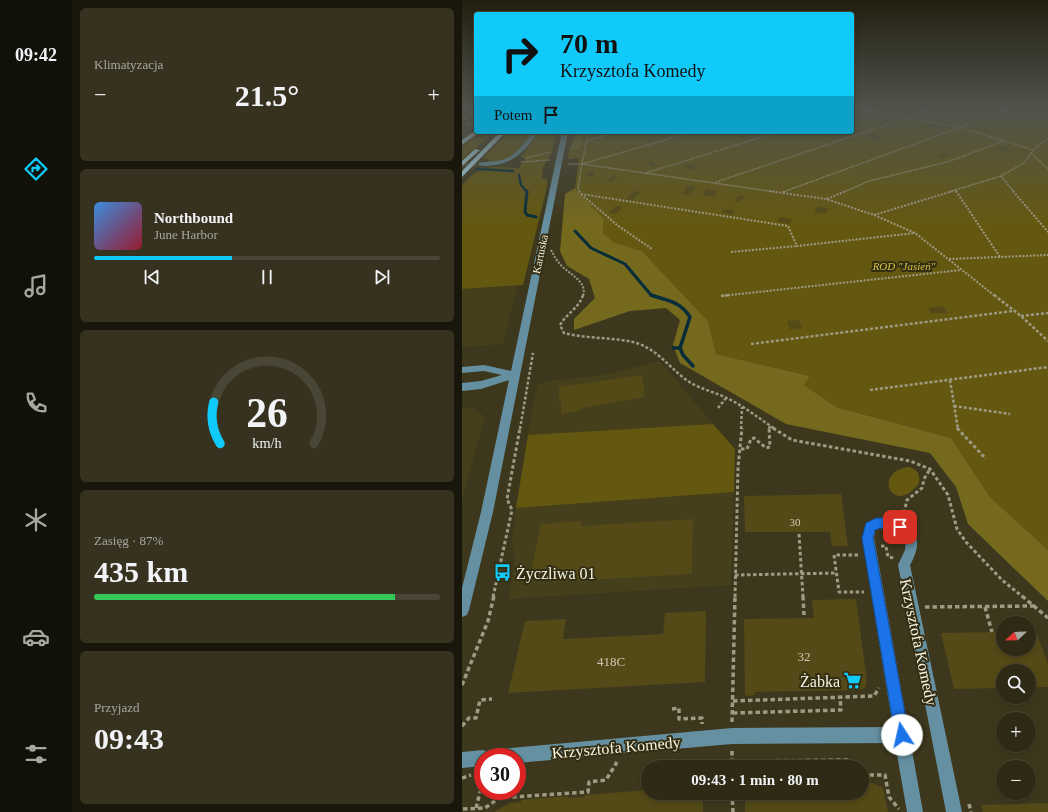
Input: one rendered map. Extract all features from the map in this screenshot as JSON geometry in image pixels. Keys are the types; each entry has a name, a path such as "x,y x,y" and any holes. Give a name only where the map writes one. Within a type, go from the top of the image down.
{"main road":[{"path":"462,164 480,148"},
{"path":"462,176 488,148"}],"street":[{"path":"481,164 500,163 511,160 518,155 524,148"},
{"name":"Kartuska","path":"462,610 484,526 562,148"},
{"path":"462,370 484,368 515,375"},
{"path":"462,387 481,385 515,375"},
{"name":"Krzysztofa Komedy","path":"915,812 868,538 870,527 876,523 884,522 893,523 900,527 911,540 912,549 904,565 954,812"},
{"name":"Krzysztofa Komedy","path":"526,755 732,736 902,735"},
{"path":"462,760 474,759"}],"path":[{"path":"584,148 580,164 578,188 581,194 617,225 652,249"},
{"path":"580,164 637,148"},
{"path":"645,173 726,148"},
{"path":"714,183 818,148"},
{"path":"781,193 903,148"},
{"path":"826,199 870,180 946,162 985,148"},
{"path":"1026,148 1033,150"},
{"path":"874,214 1001,176 1024,164 1036,148"},
{"path":"511,160 555,152"},
{"path":"1031,153 1048,169"},
{"path":"566,165 567,158"},
{"path":"524,162 548,160"},
{"path":"580,164 826,199 874,214 915,233 1021,316 1048,340"},
{"path":"1001,176 1048,232"},
{"path":"956,190 1000,257"},
{"path":"581,194 788,226 797,246"},
{"path":"731,252 915,233"},
{"path":"550,257 551,250 560,264 583,285 585,290 581,303 564,318 560,326 564,332 578,337 633,342 651,349 666,359 685,379 742,407 792,440 910,461 930,469 940,481 948,495 957,529 966,542 1002,580 1036,606 1048,618"},
{"path":"949,260 1048,254"},
{"path":"721,296 962,270"},
{"path":"752,344 1013,311"},
{"path":"1021,316 1048,313"},
{"path":"462,685 488,621 510,524 512,510 507,499 534,349"},
{"path":"870,390 1048,367"},
{"path":"950,380 957,428 986,459"},
{"path":"718,408 726,398"},
{"path":"954,406 1010,414"},
{"path":"742,407 741,449 738,467 733,713 842,710 840,697"},
{"path":"741,449 747,449 751,439 754,438 766,448 770,447 770,426"},
{"path":"904,513 908,500 922,488 924,479 930,469"},
{"path":"799,534 804,615"},
{"path":"861,555 834,555 838,592 865,592"},
{"path":"735,575 836,573"},
{"path":"985,606 992,632"},
{"path":"923,607 1036,606"},
{"path":"733,701 874,696 878,692 881,684"},
{"path":"462,726 469,718 476,718 480,700 492,699"},
{"path":"672,709 679,708 679,719 698,718"},
{"path":"463,809 485,808 499,798 588,792 589,782 606,780 617,762"},
{"path":"869,775 885,775 888,797 900,812"},
{"path":"476,808 478,800"},
{"path":"732,800 732,812"}],"shaded area":[{"path":"570,148 581,148 581,150 569,151"},
{"path":"575,188 604,219 603,233 613,242 642,251 708,321 716,354 810,376 804,385 836,407 951,438 990,497 1048,550 1048,601 968,524 956,487 930,453 786,424 680,363 673,345 680,320 666,308 630,311 574,330 574,319 595,298 589,279 567,266 560,251 565,194"},
{"path":"517,286 503,344 462,347 462,289"},
{"path":"660,361 713,424 528,435 537,385 549,381 603,375"},
{"path":"472,407 485,417 462,500 462,408"},
{"path":"734,492 731,585 508,599 515,562 512,543 516,508"}],"green space":[{"path":"462,148 476,148 462,159"},
{"path":"493,148 521,148 515,155 505,159 488,163 490,159 482,159"},
{"path":"528,148 553,148 543,167 542,179 547,179 547,187 523,285 462,289 462,186 469,178 481,169 494,167 519,168 525,159 521,157"},
{"name":"ROD \"Jasień\"","path":"581,148 1048,148 1048,550 990,497 951,438 836,407 804,385 810,376 716,354 708,321 642,251 613,242 603,233 604,219 575,188 579,158 568,159 569,151 581,150"},
{"path":"713,424 735,449 734,492 516,508 528,435"},
{"path":"910,467 918,473 919,483 910,493 901,496 895,494 890,490 889,483 891,476 898,470"}],"building":[{"path":"1008,148 1010,149 1002,152 996,149"},
{"path":"945,152 950,155 943,158 937,155"},
{"path":"651,161 658,166 652,167 646,162"},
{"path":"691,164 696,168 689,170 684,166"},
{"path":"589,171 596,171 593,177 585,176"},
{"path":"613,175 618,176 611,182 606,181"},
{"path":"688,186 696,187 690,195 682,194"},
{"path":"707,189 718,191 713,197 702,195"},
{"path":"634,191 641,192 633,200 625,199"},
{"path":"739,195 745,196 740,202 734,201"},
{"path":"616,206 623,207 616,214 609,213"},
{"path":"818,206 829,209 825,214 814,212"},
{"path":"723,209 735,210 732,215 721,212"},
{"path":"780,217 792,219 789,224 777,222"},
{"path":"943,306 948,313 931,313 928,308"},
{"path":"799,320 802,328 790,330 787,321"},
{"path":"642,375 645,397 581,408 581,410 561,414 559,387"},
{"path":"841,494 848,546 832,546 830,532 745,532 744,496"},
{"path":"693,519 692,574 554,582 555,576 530,577 541,524 582,521 581,526"},
{"path":"856,599 867,681 865,688 859,690 755,692 755,695 745,696 744,619 814,618 812,600"},
{"path":"706,611 705,682 508,693 525,621 566,619 563,639 663,634 665,613"},
{"path":"996,632 996,656 1036,656 1036,632 1048,664 1048,687 1036,687 1036,664 996,664 996,688 954,689 941,633"},
{"path":"869,783 873,783 883,788 888,812 745,812 745,800 869,800"},
{"path":"641,791 641,800 703,800 703,812 494,812 510,803 521,802 521,800 568,796 568,798 584,797 585,795"},
{"path":"1048,803 1048,812 983,812 981,805"}],"waterway":[{"path":"477,169 513,171"},
{"path":"519,175 521,185 527,192"},
{"path":"527,192 525,212 527,215 536,217"},
{"path":"575,231 591,248 625,264 651,295"},
{"path":"651,295 668,300 678,305 690,317 680,348"},
{"path":"673,348 680,348"},
{"path":"680,348 683,355 693,366"}],"tunnel":[{"path":"462,163 481,164"}],"place":[{"name":"Życzliwa 01","path":"503,573"},
{"name":"Żabka","path":"853,681"}],"route":[{"path":"900,527 893,523 876,523 870,527 868,538 902,735"}]}
